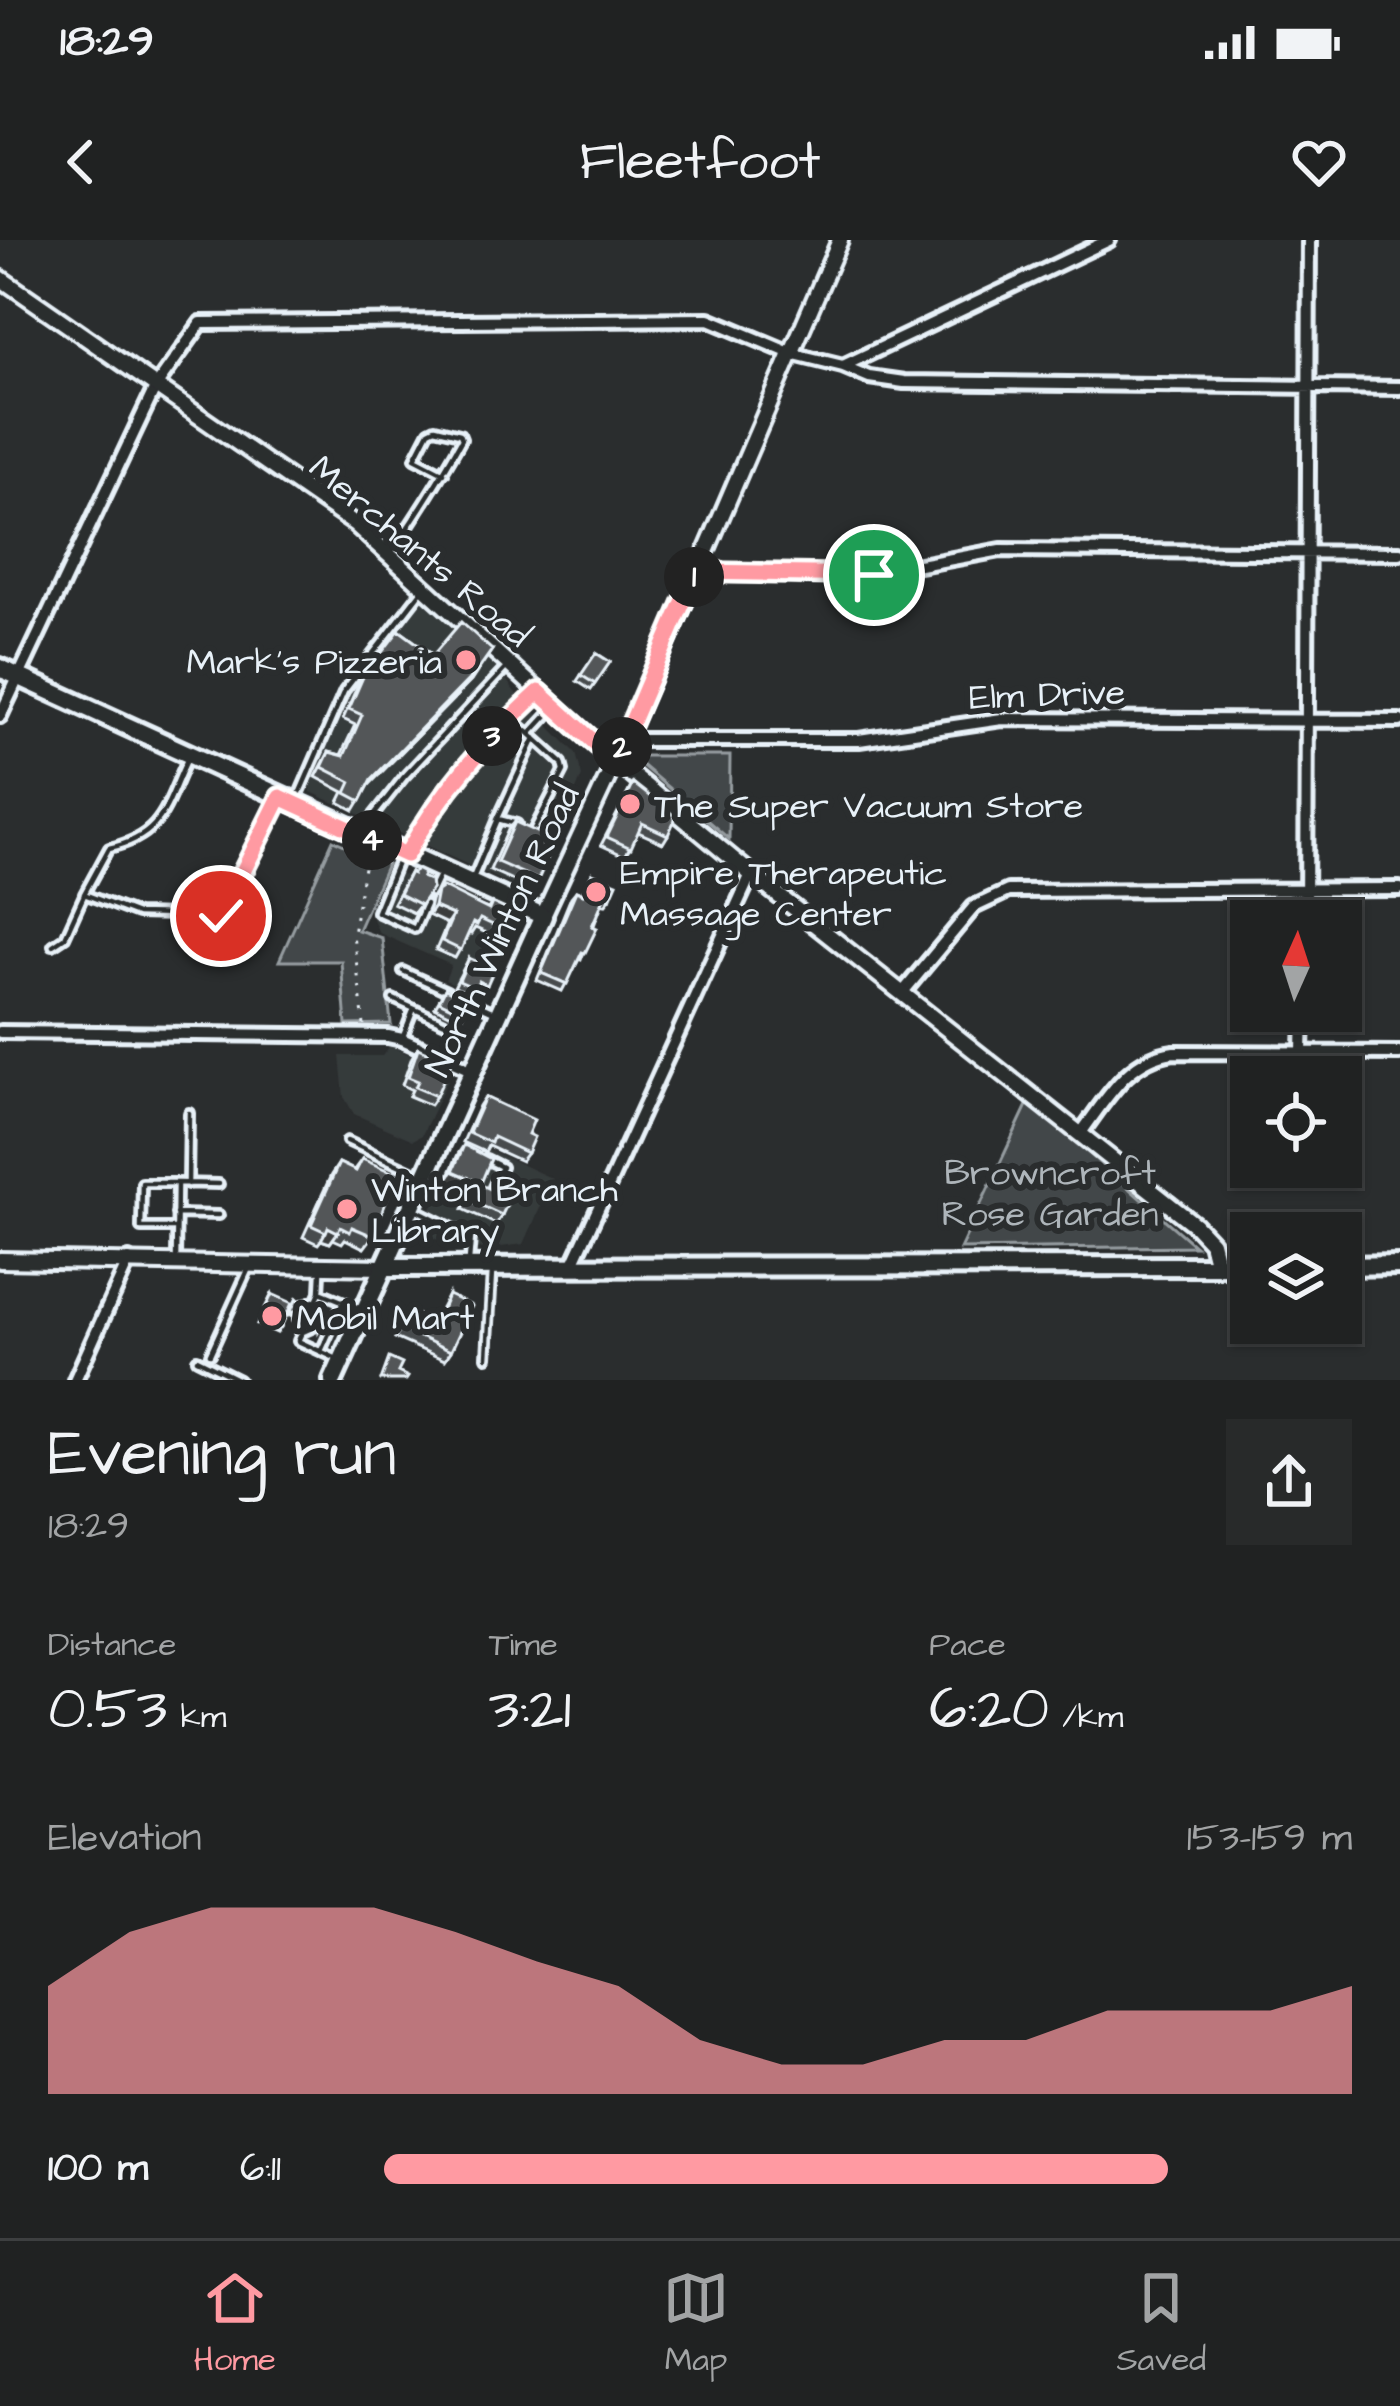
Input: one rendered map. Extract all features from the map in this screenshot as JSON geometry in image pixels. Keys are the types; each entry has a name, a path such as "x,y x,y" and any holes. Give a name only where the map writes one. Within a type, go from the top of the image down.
{"main road":[{"path":"0,668 543,916"},
{"name":"North Winton Road","path":"333,1380 425,1177 449,1143 473,1071 543,916"},
{"path":"1362,1266 1400,1265"},
{"path":"384,1268 1230,1266"}],"street":[{"name":"North Winton Road","path":"543,916 625,740 840,240"},
{"path":"843,366 1109,240"},
{"path":"1307,900 1310,240"},
{"name":"Merchants Road","path":"0,278 307,488 389,555 615,761 751,874 1201,1230 1214,1248 1217,1266"},
{"path":"0,716 156,386 201,322 709,319 790,353 869,377 941,384 1400,388"},
{"path":"696,572 855,577 1001,550 1400,553"},
{"name":"Elm Drive","path":"625,740 859,740 1002,719 1400,721"},
{"path":"571,1268 751,874"},
{"path":"903,992 974,907 1008,891 1400,889"},
{"path":"0,1032 403,1039 473,1071"},
{"path":"1302,1032 1302,1052"},
{"path":"1081,1133 1124,1077 1152,1056 1174,1052 1400,1053"},
{"path":"0,1260 384,1268"},
{"path":"74,1380 130,1260"}],"lane":[{"path":"389,555 443,473 462,436 435,428 416,458 443,473"},
{"path":"84,894 136,914 221,916 288,801 344,691 424,587"},
{"path":"358,834 509,664"},
{"path":"426,904 415,928 377,912 404,854 442,793 539,692"},
{"path":"471,884 532,736 555,706"},
{"path":"497,820 535,832 564,771 562,763 511,718"},
{"path":"53,945 64,937 109,848 152,832 189,754"},
{"path":"431,893 441,871"},
{"path":"403,971 500,1014"},
{"path":"393,999 458,1029"},
{"path":"403,1039 414,1009"},
{"path":"188,1184 189,1113"},
{"path":"347,1141 425,1177"},
{"path":"472,1153 502,1167 493,1187"},
{"path":"176,1228 141,1228 142,1183 219,1184"},
{"path":"176,1261 177,1183"},
{"path":"412,1208 471,1237 469,1267"},
{"path":"176,1214 219,1215"},
{"path":"210,1354 252,1263"},
{"path":"313,1308 322,1266"},
{"path":"487,1358 492,1268"},
{"path":"318,1296 321,1311"},
{"path":"305,1304 318,1296 365,1310"},
{"path":"320,1351 343,1302"},
{"path":"298,1319 302,1332"},
{"path":"306,1323 298,1341 342,1360"},
{"path":"302,1332 314,1327"},
{"path":"197,1359 239,1380"}],"path":[{"path":"365,1028 353,934 366,855"}],"shaded area":[{"path":"419,597 498,667 514,691 576,753 582,776 536,887 524,891 311,792 309,777 351,687"},
{"path":"389,869 512,919 514,927 482,996 445,980 451,965 379,933 369,910"},
{"path":"390,1046 451,1073 422,1135 413,1140 354,1114 344,1097 340,1056 382,1056"},
{"path":"464,1138 553,1179 524,1244 484,1249 452,1246 420,1232"}],"green space":[{"path":"642,756 730,756 729,839 639,763"},
{"path":"333,840 387,864 358,930 382,938 391,1024 346,1025 341,961 279,961"},
{"name":"Browncroft Rose Garden","path":"1029,1101 1195,1246 960,1249"}],"building":[{"path":"461,622 492,650 372,779 361,801 346,793 351,782 322,767 329,752 344,756 362,715 349,709 363,677 399,630 433,655"},
{"path":"596,653 610,662 595,684 581,675"},
{"path":"633,783 676,817 668,835 642,823 631,848 607,837"},
{"path":"515,822 550,838 552,848 538,880 497,862"},
{"path":"416,869 431,881 432,889 421,905 399,894"},
{"path":"592,873 617,883 610,899 605,896 592,926 597,928 567,984 541,973 576,891 583,894"},
{"path":"443,887 489,910 492,903 516,914 508,932 480,919 477,925 473,923 461,950 442,941 453,915 434,907 437,891"},
{"path":"469,958 494,969 487,985 479,981 475,988 459,981"},
{"path":"445,989 470,1001 464,1013 439,1001"},
{"path":"418,1048 451,1063 436,1096 415,1087 418,1081 408,1077"},
{"path":"485,1097 534,1120 527,1153 493,1137 491,1143 469,1133"},
{"path":"464,1145 491,1159 481,1183 453,1171"},
{"name":"Winton Branch Library","path":"362,1159 396,1174 373,1236 352,1227 350,1232 340,1227 338,1232 328,1227 326,1232 311,1225 339,1163 356,1171"},
{"path":"477,1183 510,1198 502,1215 469,1200"},
{"name":"Mobil Mart","path":"272,1294 292,1303 281,1327 261,1318"},
{"path":"448,1295 472,1306 451,1351 402,1329 410,1311 436,1323"},
{"path":"297,1298 311,1311 329,1313 322,1328 321,1319 303,1310 290,1313"},
{"path":"389,1358 402,1364 398,1372 406,1380 381,1380"}],"place":[{"name":"Mark's Pizzeria","path":"466,660"},
{"name":"The Super Vacuum Store","path":"630,804"},
{"name":"Empire Therapeutic Massage Center","path":"596,892"},
{"name":"Winton Branch Library","path":"347,1209"},
{"name":"Mobil Mart","path":"272,1316"}],"route":[{"path":"221,916 280,797 406,855 442,793 539,692 615,761 696,572 874,575"}]}
